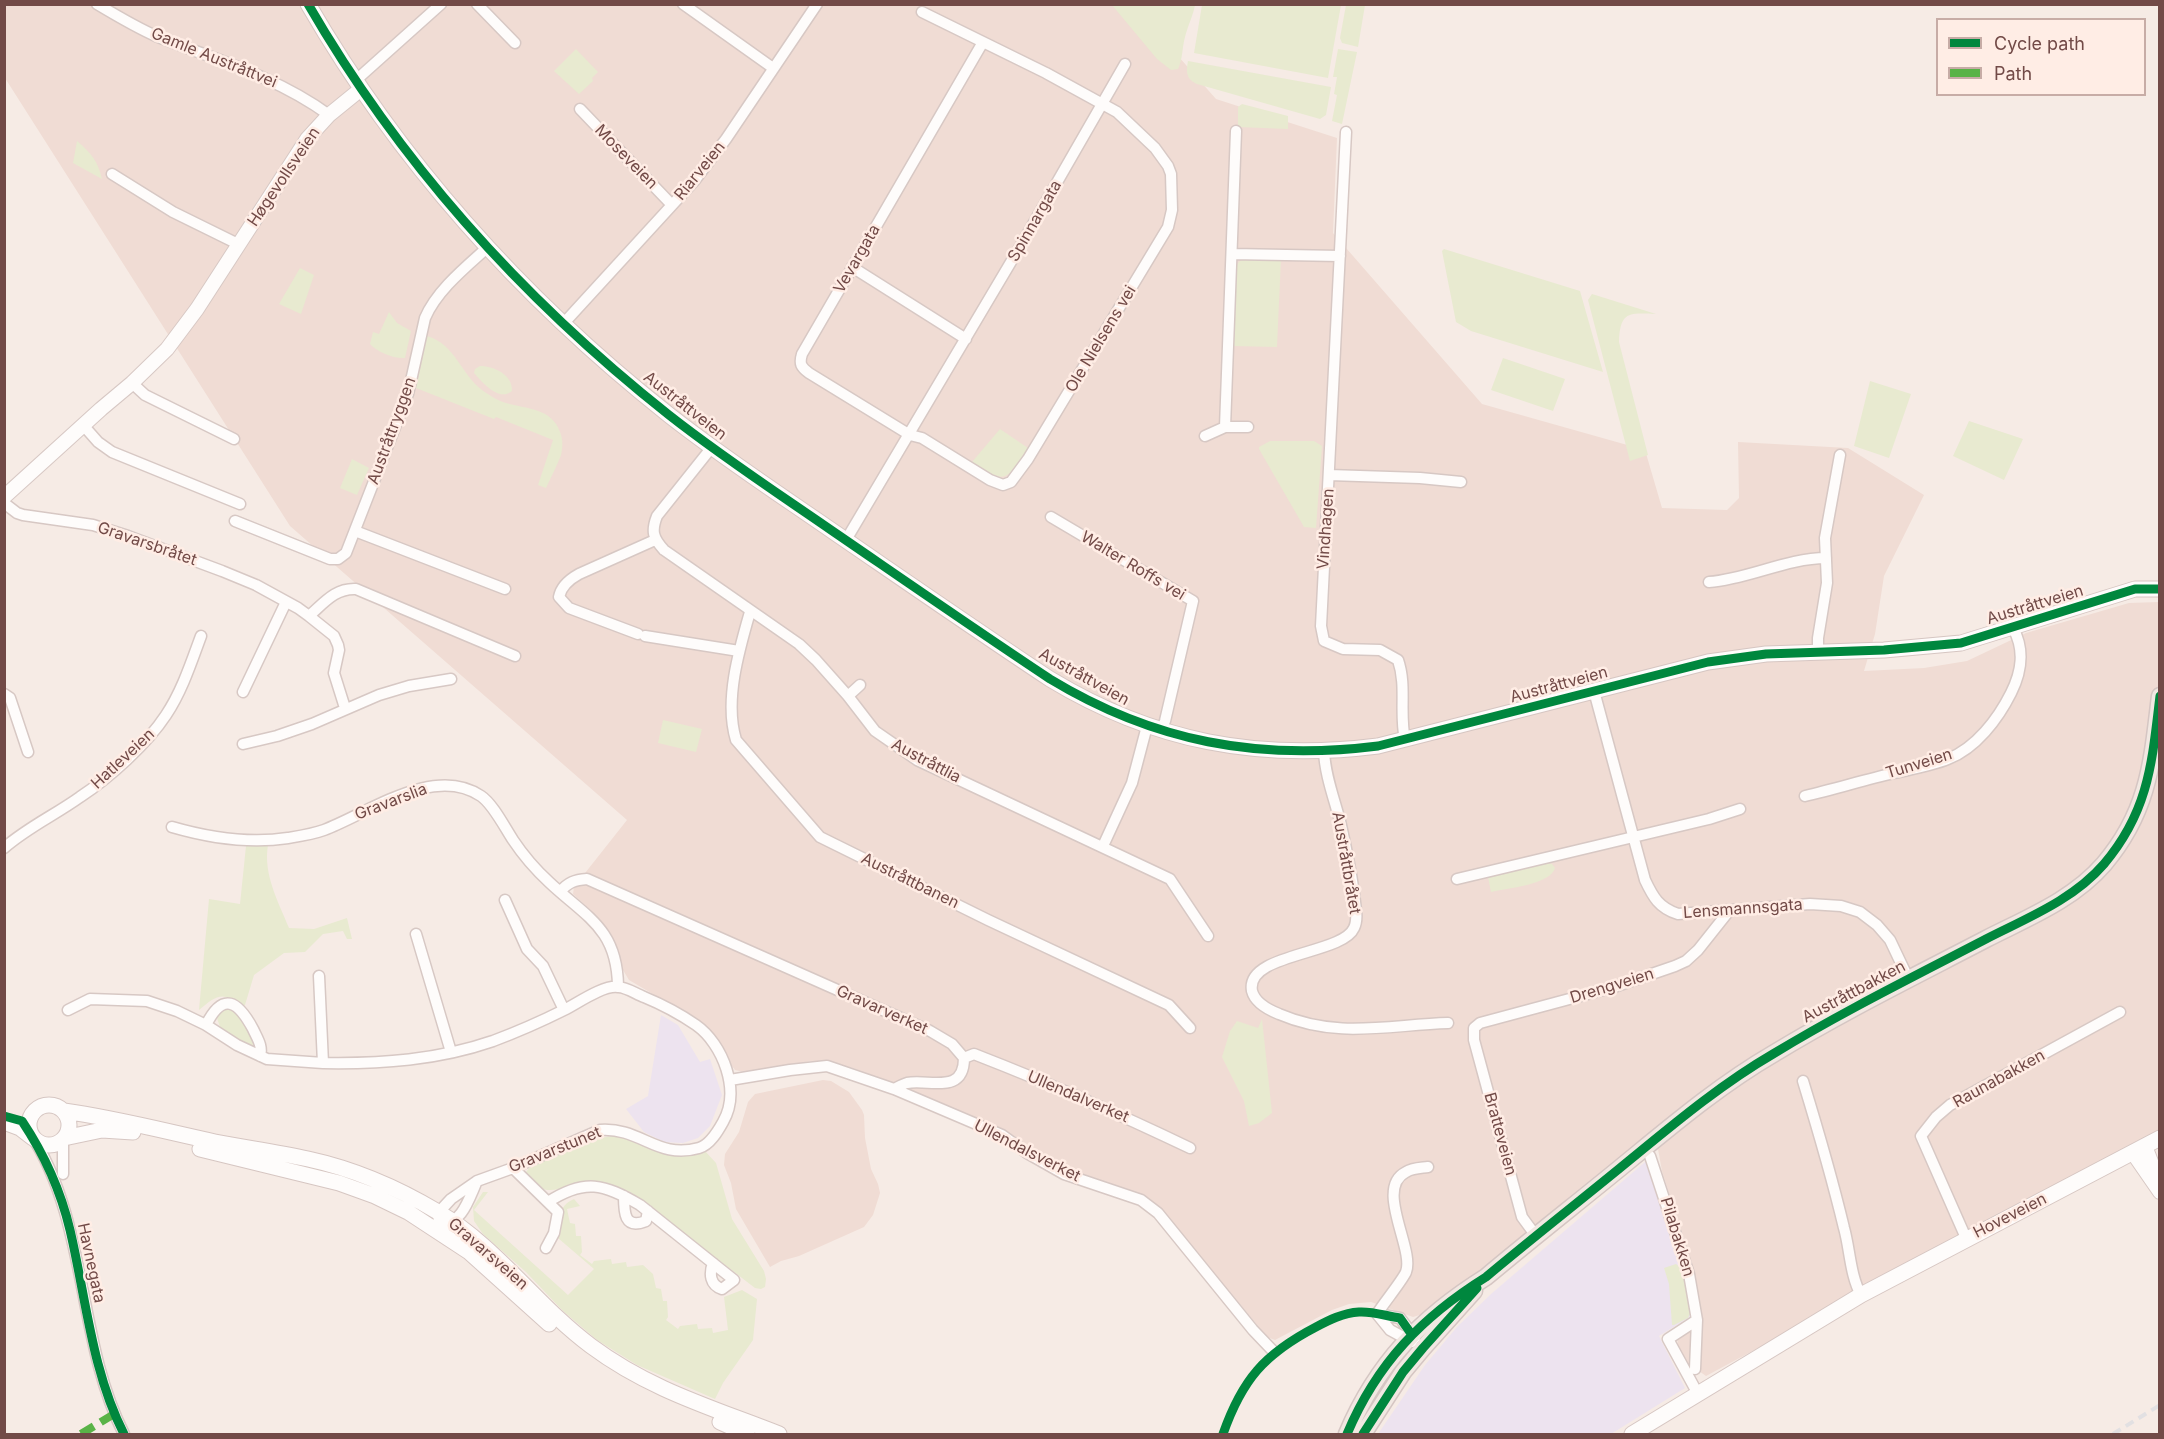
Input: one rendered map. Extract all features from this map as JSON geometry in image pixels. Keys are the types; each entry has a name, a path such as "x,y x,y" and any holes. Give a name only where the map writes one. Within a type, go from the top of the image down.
{"main road":[{"name":"Austråttveien","path":"308,4 358,85 425,176 488,247 564,323 668,414 846,540 1059,685 1092,703 1154,728 1227,746 1255,749 1300,752 1378,746 1708,662 1766,654 1884,651 1961,643 2135,589 2160,589"},
{"name":"Austråttbakken","path":"1347,1434 1364,1398 1384,1367 1414,1341 1452,1298 1486,1276 1675,1123 1731,1081 1818,1027 2061,899 2086,882 2102,866 2132,825 2144,795 2152,758 2160,696"},
{"path":"52,1105 64,1111 69,1127 64,1138 52,1145 40,1143 29,1128 31,1116 39,1107 52,1105"},
{"name":"Gravarsveien","path":"64,1111 101,1116 167,1132 324,1163 389,1186 439,1212 477,1240 556,1317 620,1366 678,1397 779,1434"},
{"path":"4,1122 20,1128 34,1138"},
{"name":"Gravarsveien","path":"64,1138 102,1130 130,1131 339,1183 375,1196 408,1212 469,1251 567,1339 591,1356 657,1395 747,1434"},
{"name":"Hoveveien","path":"1632,1434 1861,1295 2160,1138"},
{"name":"Austråttbakken","path":"1363,1434 1391,1390 1414,1341"}],"street":[{"name":"Gamle Austråttvei","path":"97,4 155,36 276,82 303,96 329,114"},
{"path":"358,85 441,4"},
{"path":"477,4 515,43"},
{"path":"683,4 773,68"},
{"name":"Riarveien","path":"564,323 672,206 720,148 818,4"},
{"path":"922,12 1046,72 1103,103"},
{"name":"Vevargata","path":"910,435 801,367 800,361 983,42"},
{"name":"Spinnargata","path":"846,540 910,435 1125,64"},
{"name":"Høgevollsveien","path":"4,497 167,349 185,326 307,139 358,85"},
{"name":"Ole Nielsens vei","path":"910,435 922,438 990,480 1003,485 1011,482 1028,459 1168,227 1172,210 1171,174 1168,166 1144,137 1117,112 1103,103"},
{"name":"Moseveien","path":"580,109 672,206"},
{"path":"1225,427 1236,131"},
{"name":"Vindhagen","path":"1346,132 1320,610 1324,641 1342,649 1380,651 1398,660 1403,676 1401,710 1405,740"},
{"name":"Høgevollsveien","path":"112,174 172,212 238,244"},
{"name":"Austråttryggen","path":"235,521 330,559 338,559 346,553 408,394 429,308 488,247"},
{"path":"1232,254 1340,256"},
{"path":"852,267 966,339"},
{"path":"132,383 145,395 234,439"},
{"path":"83,425 98,442 112,452 240,504"},
{"path":"1205,436 1225,427 1248,427"},
{"path":"712,447 657,516 652,529 655,540 674,558 750,612"},
{"path":"1818,651 1827,583 1826,538 1840,455"},
{"path":"1329,475 1420,478 1461,482"},
{"name":"Gravarsbråtet","path":"4,503 17,513 24,515 93,525 138,540 222,571 286,602 309,616 334,636 339,650 334,673 345,708"},
{"name":"Walter Roffs vei","path":"1051,517 1193,601 1166,722 1154,728"},
{"path":"355,531 505,589"},
{"path":"655,540 579,574 568,581 560,591 559,597 568,608 641,635 739,651"},
{"path":"1709,582 1737,578 1812,559 1826,558"},
{"path":"309,616 336,592 345,588 356,589 515,656"},
{"path":"243,692 286,602"},
{"name":"Austråttbanen","path":"750,612 739,651 730,714 736,740 820,837 988,920 1169,1005 1190,1029"},
{"name":"Austråttlia","path":"750,612 799,644 816,660 875,731 917,760 1170,879 1208,936"},
{"name":"Tunveien","path":"1805,796 1949,759 1973,743 2002,710 2018,679 2022,655 2013,628"},
{"name":"Hatleveien","path":"4,848 38,822 103,782 159,725 185,679 201,636"},
{"path":"243,744 278,736 312,724 380,694 408,686 451,679"},
{"path":"848,696 860,685"},
{"name":"Lensmannsgata","path":"1594,691 1645,880 1659,905 1678,914 1810,904 1841,906 1860,912 1878,925 1890,940 1909,980"},
{"path":"4,694 10,698 28,752"},
{"path":"1103,846 1154,728"},
{"name":"Austråttbråtet","path":"1324,751 1324,763 1341,824 1353,889 1356,918 1354,928 1343,939 1280,961 1263,970 1255,978 1252,986 1253,995 1269,1010 1297,1022 1332,1029 1357,1030 1449,1023"},
{"name":"Gravarslia","path":"172,827 235,840 260,841 291,838 323,830 417,790 451,786 483,797 520,850 560,891 594,920 607,937 615,956 618,986"},
{"path":"1457,879 1708,819 1740,808"},
{"name":"Gravarverket","path":"560,891 567,884 587,879 930,1031 952,1044 964,1058"},
{"path":"505,900 527,949 543,966 564,1010"},
{"name":"Drengveien","path":"1474,1028 1479,1023 1614,987 1686,961 1730,911"},
{"path":"416,934 451,1052"},
{"path":"319,976 323,1063"},
{"path":"68,1010 90,999 147,1001 177,1011 206,1025 237,1045 260,1056 278,1060 323,1063 381,1063 427,1058 494,1041 564,1010 591,994 618,986"},
{"name":"Gravarstunet","path":"439,1212 451,1199 477,1181 600,1130 626,1131 647,1140 660,1149 680,1151 702,1147 716,1134 728,1114 731,1099 730,1080 718,1051 709,1037 697,1025 655,1002 618,986"},
{"path":"206,1025 214,1011 222,1004 228,1002 238,1007 247,1017 259,1041 262,1051 260,1056"},
{"name":"Raunabakken","path":"1966,1238 1921,1136 1936,1117 1950,1106 2120,1012"},
{"name":"Bratteveien","path":"1474,1028 1474,1040 1522,1217 1536,1236"},
{"name":"Ullendalverket","path":"964,1058 974,1054 1042,1080 1190,1148"},
{"path":"730,1080 827,1066 894,1089 905,1083 941,1085 950,1082 961,1072 964,1058"},
{"path":"1803,1081 1832,1177 1857,1287 1861,1295"},
{"name":"Ullendalsverket","path":"894,1089 1002,1135 1027,1153 1064,1174 1141,1200 1158,1214 1217,1283 1253,1330 1274,1352"},
{"name":"Havnegata","path":"4,1116 22,1121 34,1138 51,1176 70,1229 105,1389 124,1434"},
{"path":"63,1174 64,1138"},
{"path":"2139,1149 2160,1185"},
{"path":"2139,1149 2160,1192"},
{"name":"Pilabakken","path":"1650,1156 1689,1274 1697,1320 1695,1369"},
{"path":"1414,1341 1400,1318 1377,1314 1406,1272 1407,1260 1394,1210 1398,1178 1406,1171 1428,1167"},
{"path":"513,1168 558,1212 554,1233 546,1248"},
{"path":"439,1212 438,1230 454,1223 464,1210 477,1181"},
{"path":"548,1202 568,1190 582,1186 604,1189 624,1196 648,1211 713,1263 734,1280 722,1289 717,1287 710,1275 713,1263"},
{"path":"624,1196 626,1217 629,1222 635,1224 646,1221 648,1211"},
{"path":"1697,1320 1668,1340 1698,1394"}],"shaded area":[{"path":"5,5 1133,5 1216,99 1337,138 1333,233 1482,404 1645,450 1662,508 1727,510 1739,498 1738,442 1848,448 1924,495 1884,576 1875,634 1864,671 1924,668 1967,661 2026,633 2129,603 2159,602 2159,1130 1865,1284 1773,1340 1706,1376 1699,1371 1693,1371 1677,1347 1678,1338 1692,1330 1701,1309 1682,1234 1662,1171 1658,1149 1647,1135 1430,1312 1413,1317 1371,1302 1349,1304 1332,1310 1275,1340 1267,1337 1165,1214 1065,1169 1004,1131 853,1068 833,1063 811,1061 748,1073 735,1070 697,1020 629,980 608,931 597,916 573,894 574,887 627,820 290,526 5,78"},
{"path":"661,1015 678,1025 700,1062 710,1059 722,1095 710,1126 698,1138 683,1143 664,1142 644,1132 626,1109 648,1096"},
{"path":"823,1080 831,1081 849,1092 862,1110 871,1169 880,1193 873,1215 864,1227 770,1267 736,1209 731,1183 724,1165 725,1154 739,1132 748,1102 755,1094"},
{"path":"1645,1162 1650,1164 1688,1287 1693,1315 1659,1336 1685,1388 1611,1434 1378,1434 1425,1365 1457,1327 1491,1294"}],"green space":[{"path":"1112,5 1195,5 1178,69 1171,70 1157,59"},
{"path":"1202,5 1341,5 1328,78 1194,53"},
{"path":"1346,5 1365,5 1358,47 1342,43 1340,38"},
{"path":"576,49 598,72 592,78 593,81 579,94 554,71"},
{"path":"1338,49 1357,52 1342,124 1332,121 1337,95 1334,94 1337,77 1333,77"},
{"path":"1188,61 1331,87 1326,115 1320,119 1197,84 1188,75"},
{"path":"1242,104 1288,116 1288,129 1238,127 1238,107"},
{"path":"77,141 93,158 102,179 73,163"},
{"path":"1444,249 1580,291 1603,372 1471,331 1456,322 1442,251"},
{"path":"1243,258 1281,258 1277,347 1233,346 1235,270"},
{"path":"300,268 314,275 301,314 279,304"},
{"path":"1592,294 1656,314 1639,313 1628,316 1624,319 1620,332 1619,342 1648,455 1630,461 1588,300"},
{"path":"389,312 397,323 411,331 405,358 386,354 370,344 373,332 379,334"},
{"path":"427,336 437,340 451,352 468,376 485,392 503,402 545,414 556,424 562,437 562,452 546,488 538,485 553,440 416,388"},
{"path":"1503,358 1565,379 1553,411 1491,390"},
{"path":"480,366 502,372 509,380 512,391 502,394 491,390 474,373 475,369"},
{"path":"1870,381 1911,394 1889,458 1854,446"},
{"path":"1969,421 2023,439 2004,480 1953,456"},
{"path":"1000,429 1028,448 1010,473 1000,477 972,462"},
{"path":"1270,441 1314,441 1322,446 1316,528 1304,527 1259,449"},
{"path":"352,459 369,468 357,495 340,488"},
{"path":"663,720 702,729 696,752 658,743"},
{"path":"268,845 270,877 289,928 314,929 347,918 352,939 347,939 343,931 323,934 305,952 284,953 254,975 245,1005 241,1008 230,998 220,997 210,1001 199,1010 209,899 240,904 246,846"},
{"path":"1547,863 1552,864 1555,868 1545,878 1527,885 1491,892 1488,877"},
{"path":"225,1009 234,1011 240,1018 249,1031 253,1045 249,1046 221,1030 217,1018 219,1013"},
{"path":"1262,1019 1272,1113 1259,1123 1249,1126 1244,1101 1222,1057 1230,1031 1237,1021 1258,1028"},
{"path":"617,1135 669,1155 691,1155 705,1151 716,1163 732,1219 764,1271 765,1287 755,1288 630,1192 609,1185 593,1183 546,1190 539,1188 527,1175 526,1172 531,1166 595,1139"},
{"path":"483,1192 488,1192 474,1210 568,1295 594,1269 558,1238 562,1210 568,1202 574,1199 580,1206 567,1209 570,1223 575,1224 576,1236 581,1236 582,1252 580,1255 592,1264 594,1261 611,1259 612,1264 626,1262 627,1267 643,1265 653,1274 656,1288 661,1289 663,1301 667,1301 668,1317 666,1320 678,1329 680,1326 697,1324 698,1329 712,1328 713,1333 728,1330 724,1297 742,1290 757,1299 753,1340 723,1383 715,1399 637,1365 597,1340 563,1311 526,1272 483,1234 474,1221 473,1207"},
{"path":"1676,1264 1684,1271 1691,1312 1688,1318 1672,1325 1669,1284 1664,1268"}],"railway":[{"path":"2113,1434 2160,1405"}],"marked path":[{"path":"81,1434 114,1414"}],"cycle path":[{"path":"308,4 344,63 425,174 516,277 616,371 669,415 729,459 1050,679 1089,701 1168,732 1208,742 1291,751 1378,746 1708,662 1766,654 1884,650 1961,643 2135,589 2160,589"},
{"path":"1347,1434 1372,1385 1387,1364 1422,1326 1713,1094 1753,1066 1799,1039 2049,907 2092,877 2119,844 2131,825 2139,805 2151,764 2160,696"},
{"path":"4,1116 22,1121 38,1147 57,1188 70,1230 104,1386 124,1434"},
{"path":"1363,1434 1403,1372 1477,1288"},
{"path":"1223,1434 1238,1398 1257,1370 1282,1348 1321,1324 1347,1314 1369,1312 1400,1318 1412,1335"}]}
